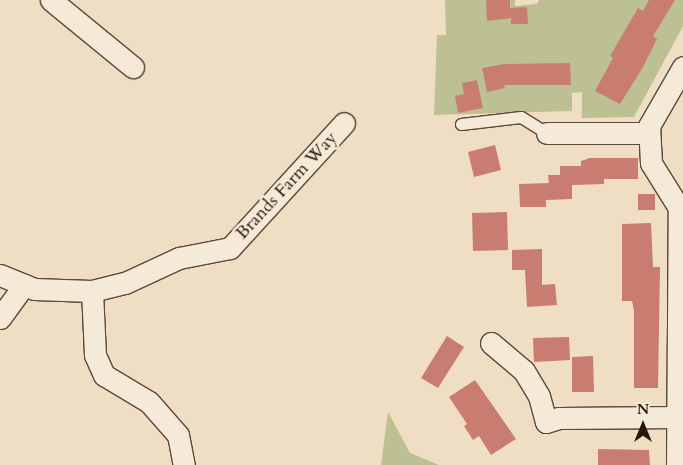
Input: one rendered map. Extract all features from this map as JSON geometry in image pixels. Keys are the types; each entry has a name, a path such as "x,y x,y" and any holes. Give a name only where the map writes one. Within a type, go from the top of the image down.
{"street":[{"path":"51,0 133,67"},
{"path":"677,465 681,353 679,208 651,163 649,126 683,66"},
{"name":"Brands Farm Way","path":"0,275 34,289 92,291 125,283 179,258 230,248 344,124"},
{"path":"548,133 649,133"},
{"path":"0,318 24,285"},
{"path":"92,291 95,355 104,375 149,402 178,435 184,465"},
{"path":"492,343 524,371 538,396 546,422 559,418 678,417"}],"lane":[{"path":"461,124 521,117 548,133"}],"green space":[{"path":"445,0 515,0 515,6 537,4 539,0 683,0 683,26 634,117 582,118 582,92 572,93 572,111 434,115 437,35 446,35"},
{"path":"388,412 410,453 439,465 381,465"}],"building":[{"path":"486,0 510,0 510,8 527,7 528,24 511,24 511,18 487,21"},
{"path":"649,0 675,0 653,36 657,39 643,67 620,104 595,91 613,58 610,56 638,8 643,11"},
{"path":"570,63 571,85 504,85 505,88 487,92 482,68 505,64"},
{"path":"477,80 483,108 458,113 455,96 464,94 462,83"},
{"path":"495,145 501,170 474,177 468,152"},
{"path":"590,158 638,158 638,179 604,179 604,184 572,185 572,199 546,200 546,207 520,207 519,184 549,183 548,175 560,175 560,166 581,166 581,161"},
{"path":"638,194 655,194 655,210 638,210"},
{"path":"507,212 508,250 473,251 472,213"},
{"path":"651,223 653,267 660,267 658,388 634,388 634,311 632,301 622,301 622,224"},
{"path":"542,249 542,285 555,284 557,305 527,307 525,270 512,270 512,250"},
{"path":"447,336 464,347 438,388 421,378"},
{"path":"569,337 570,360 534,362 533,338"},
{"path":"593,356 594,392 572,392 572,357"},
{"path":"475,380 516,439 491,455 479,436 473,440 464,426 467,424 449,397"},
{"path":"598,449 649,450 650,465 598,465"}]}
